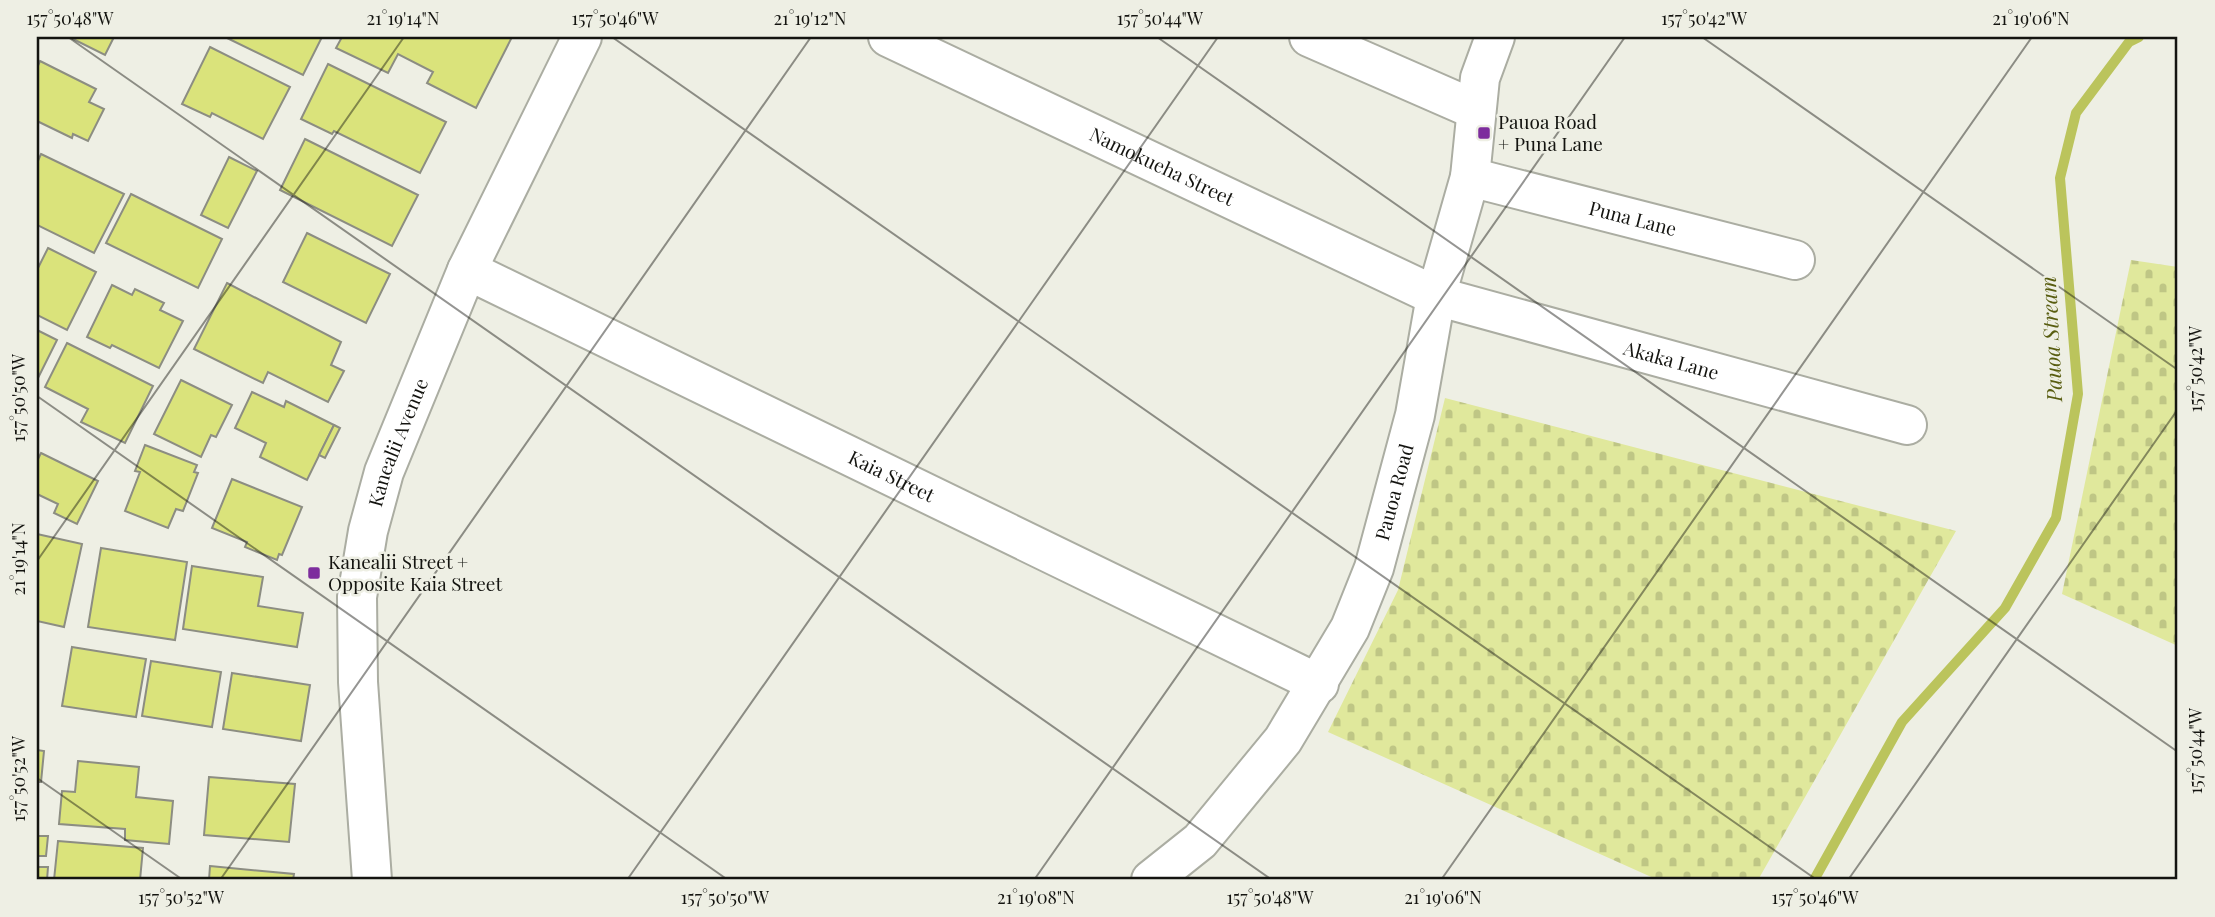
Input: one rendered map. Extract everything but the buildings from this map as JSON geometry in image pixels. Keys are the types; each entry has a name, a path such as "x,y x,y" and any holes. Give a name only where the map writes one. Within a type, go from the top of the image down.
{"street":[{"name":"Kanealii Avenue","path":"372,880 358,682 357,597 368,531 384,472 467,270 582,37"},
{"name":"Namokueha Street","path":"888,37 1436,296"},
{"path":"1309,37 1476,110"},
{"name":"Pauoa Road","path":"1151,880 1200,841 1245,790 1283,740 1319,684 1350,628 1374,568 1396,495 1415,415 1436,296 1470,177 1480,79 1495,37"},
{"name":"Puna Lane","path":"1470,177 1795,260"},
{"name":"Kaia Street","path":"467,270 1319,684"},
{"name":"Akaka Lane","path":"1436,296 1907,425"}],"green space":[{"path":"2131,260 2178,267 2178,646 2062,594"},
{"path":"1445,398 1956,531 1758,880 1658,880 1328,732 1398,590"}],"waterway":[{"name":"Pauoa Stream","path":"1814,880 1902,722 2005,608 2056,518 2078,394 2060,178 2076,113 2129,42 2139,37"}],"place":[{"name":"Pauoa Road + Puna Lane","path":"1484,133"},
{"name":"Kanealii Street + Opposite Kaia Street","path":"314,573"}]}
